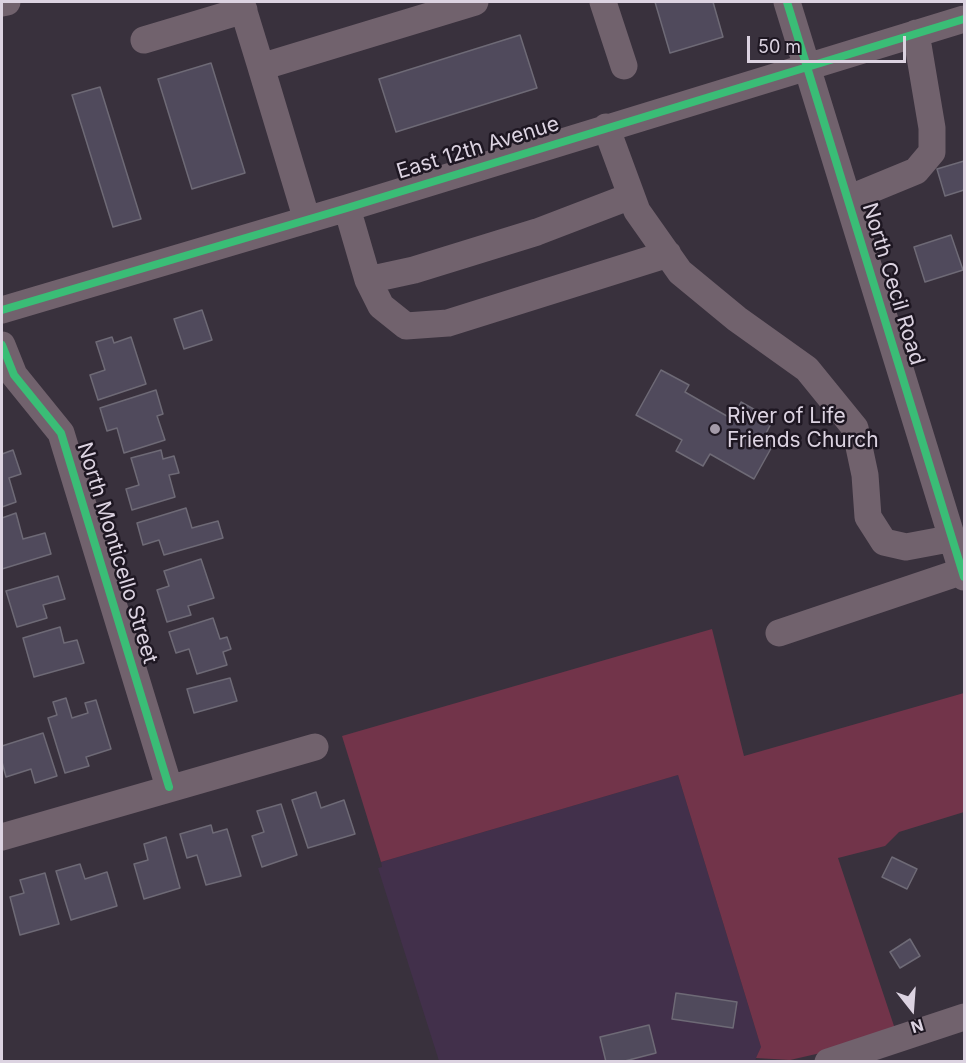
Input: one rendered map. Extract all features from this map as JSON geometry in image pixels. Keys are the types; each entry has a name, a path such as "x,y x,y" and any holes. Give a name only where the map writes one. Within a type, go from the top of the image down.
{"street":[{"path":"2,3 7,2"},
{"path":"261,67 475,2"},
{"path":"603,2 624,66"},
{"name":"North Cecil Road","path":"787,2 848,199 955,523 964,574"},
{"path":"144,40 243,6 307,220"},
{"name":"East 12th Avenue","path":"2,310 347,208 964,19"},
{"path":"848,199 916,171 932,152 932,128 916,33"},
{"path":"606,128 637,211 681,272 807,369 855,428 865,475 868,517 884,542 906,547 955,523"},
{"path":"369,280 414,270 537,232 631,196"},
{"path":"347,208 369,280 381,306 406,326 448,323 668,255"},
{"name":"North Monticello Street","path":"2,345 14,375 61,433 169,787"},
{"path":"779,633 964,574"},
{"path":"2,837 169,787 315,747"},
{"path":"828,1062 964,1017"}],"shaded area":[{"path":"712,629 744,756 964,693 964,812 899,832 885,846 838,858 896,1032 790,1060 756,1058 761,1047 678,775 381,862 342,736"},
{"path":"678,775 761,1047 755,1061 439,1061 378,868 382,867 381,862"}],"building":[{"path":"655,2 713,2 723,37 670,53"},
{"path":"520,35 537,88 396,132 379,79"},
{"path":"211,63 245,173 192,189 158,79"},
{"path":"100,87 141,219 113,227 72,95"},
{"path":"964,161 964,190 945,196 937,169"},
{"path":"951,235 963,270 925,282 914,247"},
{"path":"202,310 212,340 184,349 174,319"},
{"path":"112,337 114,343 131,337 146,384 98,400 90,375 105,370 96,342"},
{"name":"River of Life Friends Church","path":"661,370 689,385 685,392 732,419 741,402 773,420 764,437 774,443 754,479 710,454 703,466 676,451 682,440 636,415"},
{"path":"156,390 163,414 157,416 165,440 124,453 117,428 107,431 100,408"},
{"path":"13,450 21,474 9,478 16,502 2,507 2,454"},
{"path":"161,450 163,459 174,456 179,473 169,475 175,497 132,510 126,489 139,485 131,458"},
{"path":"186,508 192,528 218,521 223,538 164,555 159,540 143,545 137,523"},
{"path":"16,513 23,539 45,533 51,554 2,569 2,518"},
{"path":"201,559 214,598 188,606 191,615 167,622 157,590 169,586 164,571"},
{"path":"58,576 65,599 43,605 47,618 17,627 6,591"},
{"path":"213,618 220,639 227,637 231,649 223,652 227,665 197,674 189,649 176,653 169,632"},
{"path":"60,627 64,643 77,640 84,663 34,677 23,638"},
{"path":"230,678 237,701 194,713 187,689"},
{"path":"66,698 72,718 88,713 85,703 96,700 111,749 86,757 89,766 65,773 48,718 57,715 53,702"},
{"path":"43,733 57,776 35,783 31,769 6,777 2,762 2,746"},
{"path":"316,792 321,808 344,800 355,834 308,848 292,800"},
{"path":"281,804 297,855 262,867 252,836 264,832 257,811"},
{"path":"211,825 213,833 227,829 241,876 206,885 197,855 187,858 180,834"},
{"path":"166,837 180,888 144,899 134,864 148,860 144,844"},
{"path":"892,857 917,869 907,889 882,877"},
{"path":"80,864 85,879 107,872 117,906 71,920 56,871"},
{"path":"45,873 59,924 20,935 10,897 24,893 20,880"},
{"path":"910,939 920,956 900,968 890,952"},
{"path":"676,993 737,1002 733,1028 672,1019"},
{"path":"649,1025 656,1053 621,1062 606,1062 600,1037"}],"cycle path":[{"path":"787,2 964,577"},
{"path":"2,310 347,208 964,19"},
{"path":"2,345 14,375 61,433 169,787"}],"place":[{"name":"River of Life Friends Church","path":"715,429"}]}
